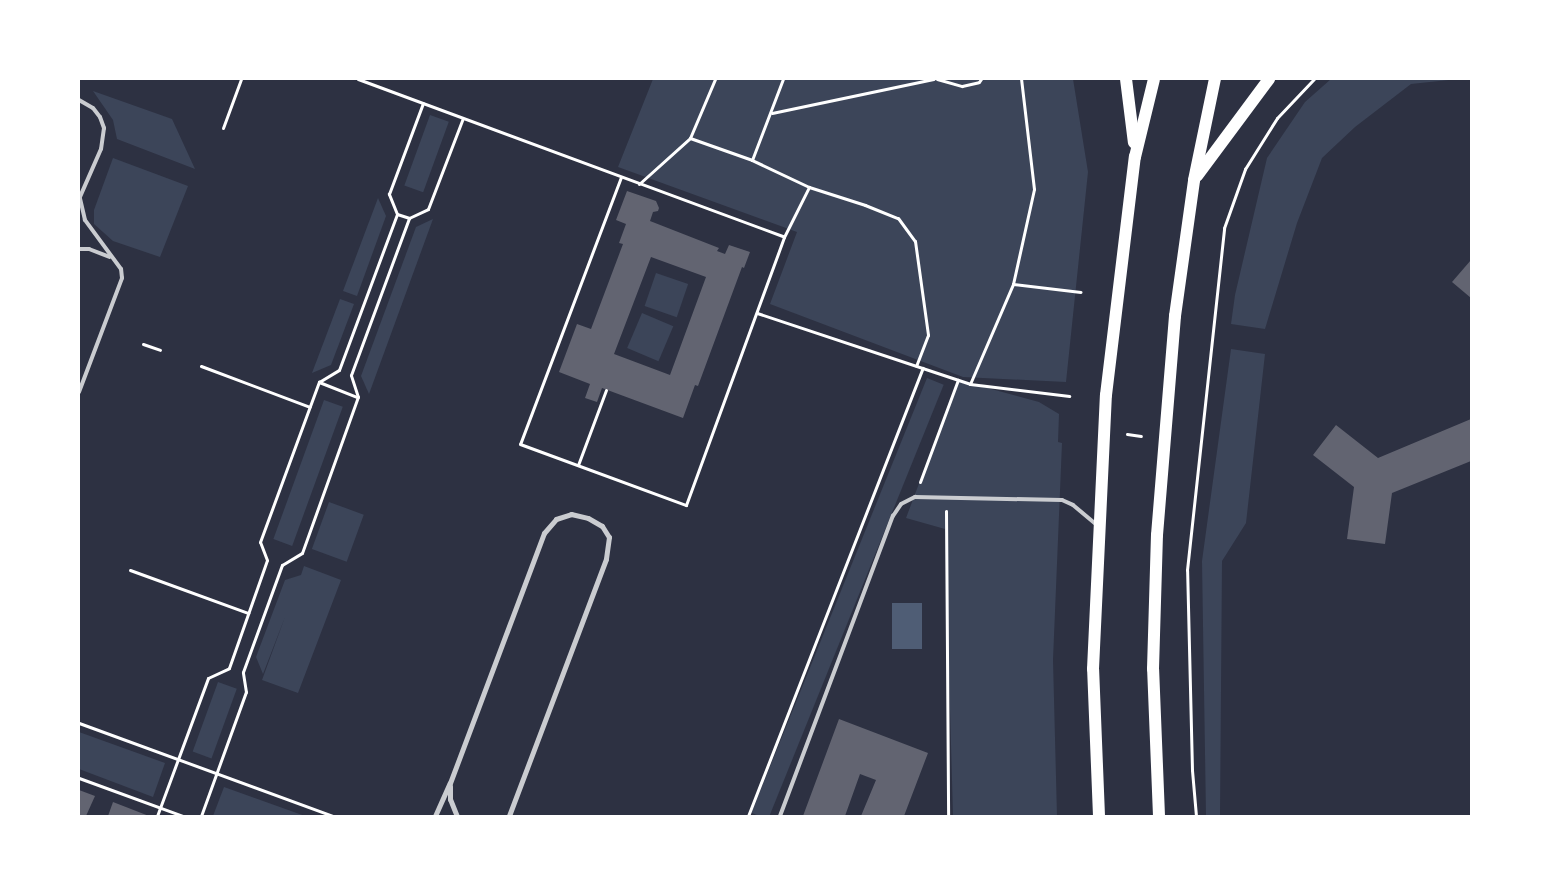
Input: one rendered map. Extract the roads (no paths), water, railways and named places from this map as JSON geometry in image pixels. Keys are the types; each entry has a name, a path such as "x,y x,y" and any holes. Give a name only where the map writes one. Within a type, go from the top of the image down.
{"main road":[{"path":"1126,79 1135,157"},
{"path":"1100,816 1093,669 1098,527 1106,395 1135,157 1154,79"},
{"path":"1159,816 1153,669 1157,535 1175,316 1194,180 1215,79"},
{"path":"1194,180 1269,79"}],"street":[{"path":"435,816 450,783 544,533 556,519 571,514 588,518 602,526 609,537 606,559 509,816"},
{"path":"450,783 450,799 457,816"}],"lane":[{"path":"79,100 93,108 100,116 104,128 101,149 79,199 85,220 121,269 122,278 79,392"},
{"path":"79,250 89,249 114,259"},
{"path":"780,816 893,516 901,504 914,497 1062,500 1078,509 1098,527"}]}
